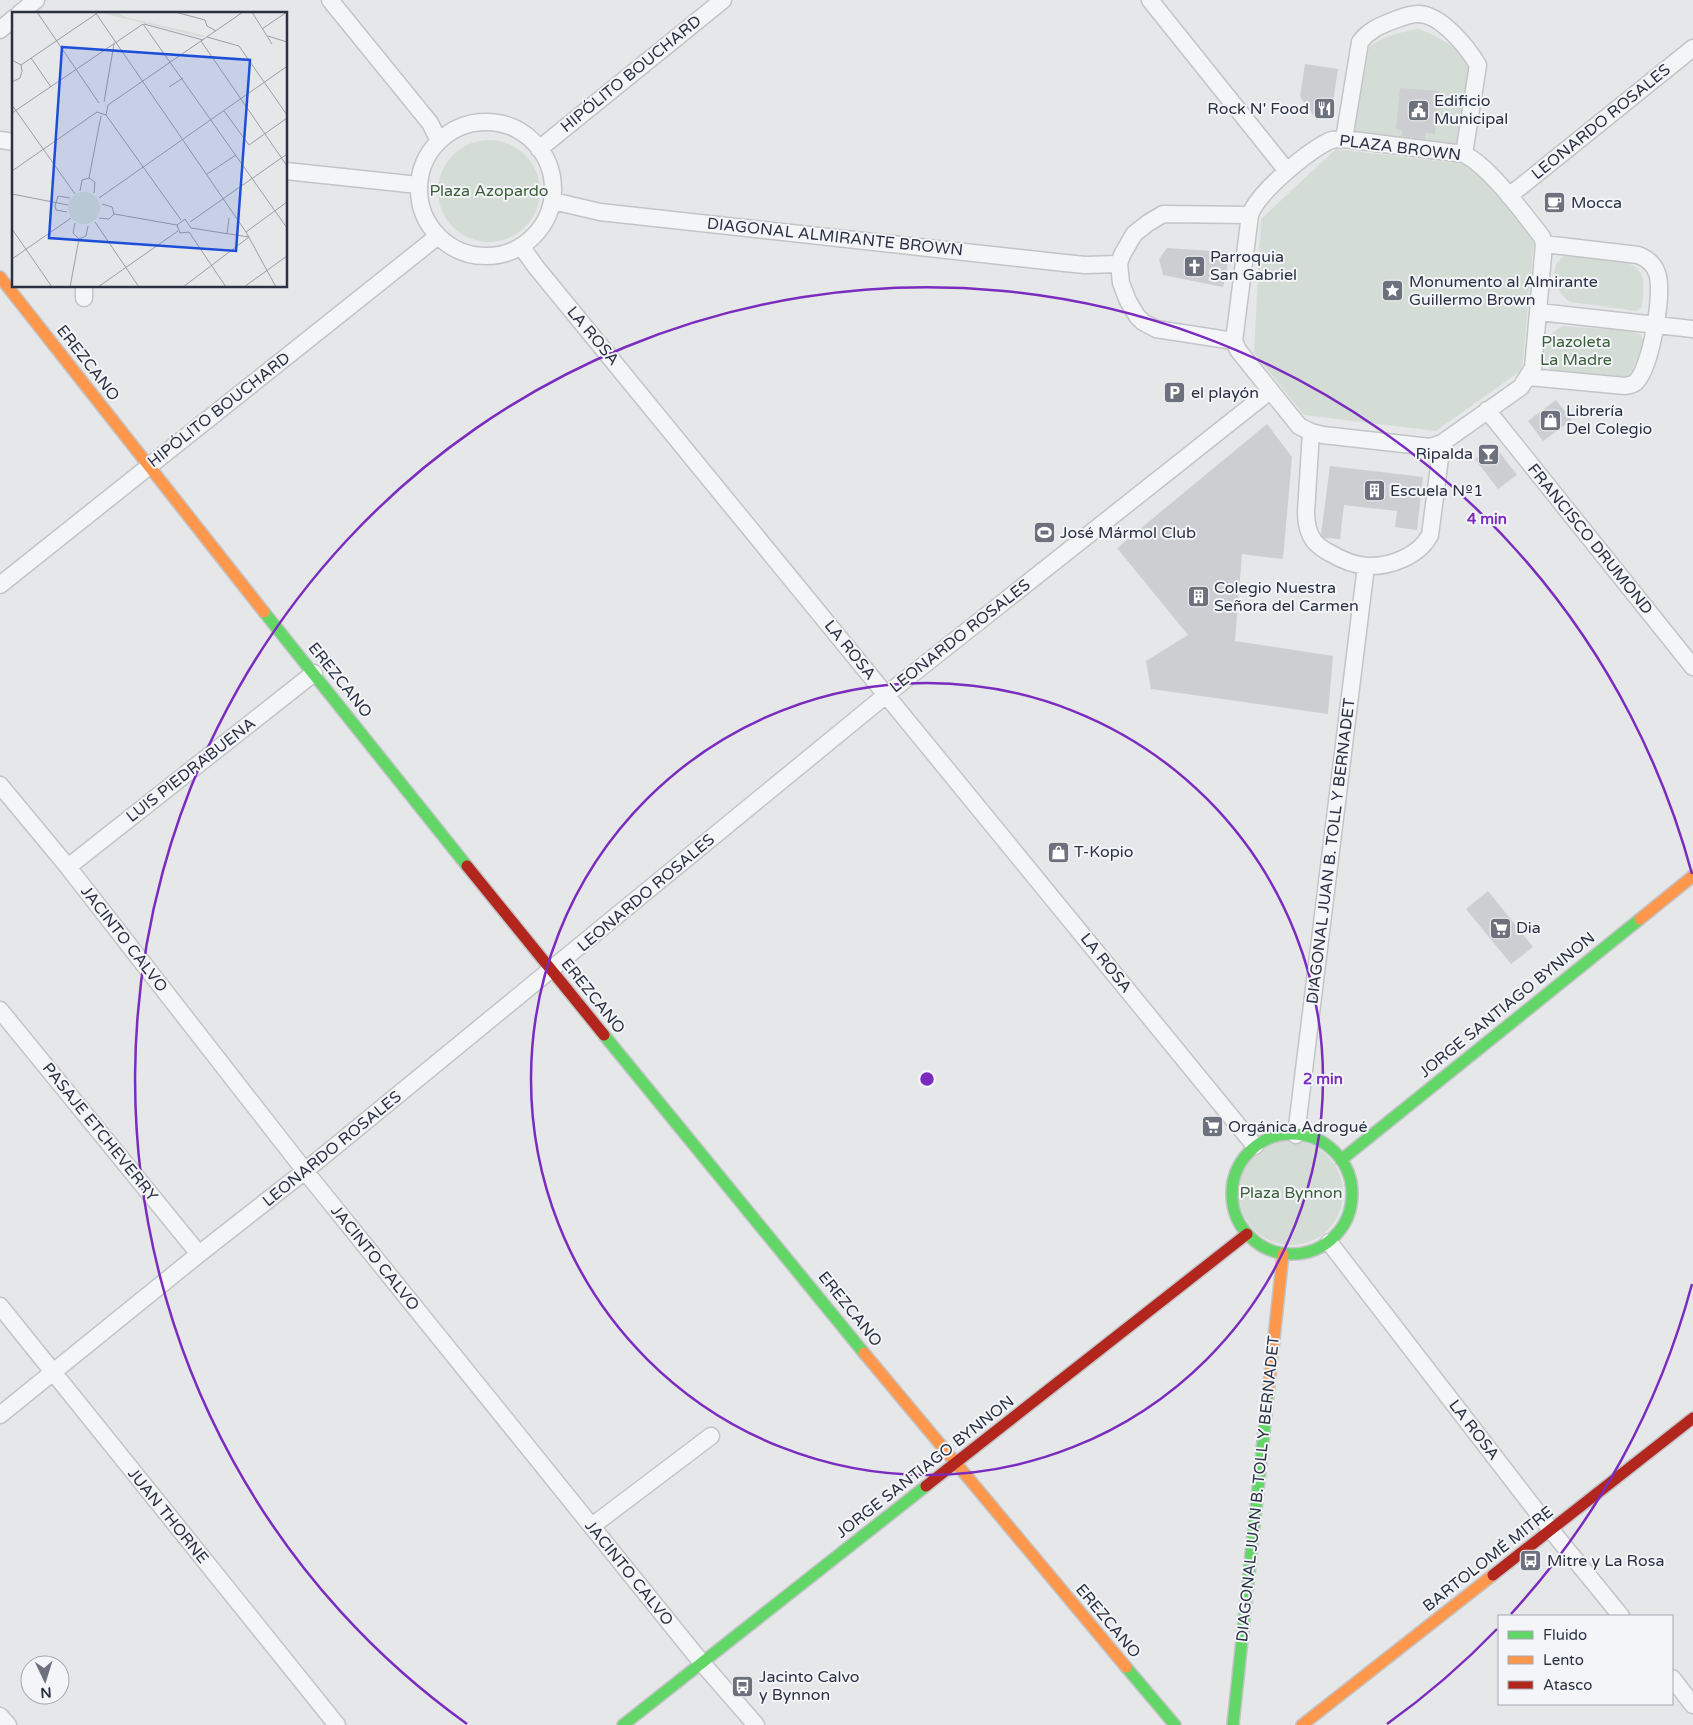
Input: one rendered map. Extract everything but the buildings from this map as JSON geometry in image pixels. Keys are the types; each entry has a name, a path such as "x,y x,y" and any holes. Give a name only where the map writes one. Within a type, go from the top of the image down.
{"street":[{"path":"21,12 36,0"},
{"path":"330,0 430,123 439,140"},
{"name":"HIPÓLITO BOUCHARD","path":"539,149 723,0"},
{"path":"1150,0 1287,171"},
{"path":"1344,139 1360,42 1366,34 1420,7 1466,46 1478,66 1464,154"},
{"path":"0,30 12,20"},
{"name":"LEONARDO ROSALES","path":"1509,196 1693,48"},
{"path":"496,122 516,129 532,140 539,149 545,156 553,178 553,201 548,217 539,231 527,243 507,253 486,256 464,253 444,242 429,226 420,206 418,185 428,153 439,140 456,129 475,123 496,122"},
{"name":"PLAZA BROWN","path":"1234,341 1250,215 1253,207 1261,196 1287,171 1331,140 1344,139 1464,154 1475,159 1509,196 1542,237 1544,244"},
{"path":"288,171 418,185"},
{"name":"DIAGONAL ALMIRANTE BROWN","path":"553,201 600,212 1065,264 1119,264"},
{"path":"1250,215 1164,214 1134,234 1122,254 1119,264 1121,283 1128,301 1137,316 1143,322 1156,329 1234,341 1238,350 1293,420 1310,432 1424,448 1442,443 1521,387 1529,377 1534,368 1544,244 1638,255 1644,257 1651,264 1657,274 1659,297 1650,350 1638,380 1634,385 1625,386 1529,377"},
{"name":"HIPÓLITO BOUCHARD","path":"0,585 438,236"},
{"name":"LA ROSA","path":"521,246 536,267 1255,1146"},
{"name":"EREZCANO","path":"0,277 148,466 552,971 955,1464 1175,1725"},
{"path":"1539,312 1693,329"},
{"name":"LEONARDO ROSALES","path":"0,1415 199,1254 306,1171 886,695 1270,390"},
{"name":"FRANCISCO DRUMOND","path":"1487,410 1693,667"},
{"path":"1310,432 1306,512 1306,523 1310,534 1320,547 1335,556 1366,566 1382,565 1396,561 1420,550 1426,543 1430,535 1442,443"},
{"name":"DIAGONAL JUAN B. TOLL Y BERNADET","path":"1296,1135 1366,566"},
{"name":"LUIS PIEDRABUENA","path":"68,867 314,673"},
{"name":"JACINTO CALVO","path":"0,786 68,867 306,1171 702,1663 756,1725"},
{"name":"JORGE SANTIAGO BYNNON","path":"1341,1160 1693,876"},
{"name":"PASAJE ETCHEVERRY","path":"0,1010 199,1254"},
{"path":"1291,1134 1296,1135 1310,1137 1327,1146 1341,1160 1349,1176 1352,1194 1349,1212 1341,1228 1329,1242 1315,1250 1299,1254 1283,1254 1257,1244 1236,1218 1231,1198 1233,1179 1242,1160 1255,1146 1272,1138 1291,1134"},
{"name":"JORGE SANTIAGO BYNNON","path":"623,1725 1247,1234"},
{"name":"LA ROSA","path":"1329,1242 1551,1530 1620,1615"},
{"name":"DIAGONAL JUAN B. TOLL Y BERNADET","path":"1233,1725 1283,1254"},
{"name":"JUAN THORNE","path":"0,1306 337,1725"},
{"name":"BARTOLOMÉ MITRE","path":"1302,1725 1693,1418"},
{"path":"592,1526 711,1436"},
{"path":"1673,1679 1693,1704"},
{"path":"0,1716 8,1725"}],"green space":[{"path":"1419,29 1438,37 1450,45 1461,55 1467,64 1469,72 1458,150 1353,137 1369,47 1392,35"},
{"name":"Plaza Azopardo","path":"489,140 499,141 518,148 532,162 539,181 539,201 532,220 518,234 499,241 489,242 479,241 460,234 446,220 439,201 438,191 439,181 446,162 460,148 479,141"},
{"path":"1336,149 1471,165 1534,241 1522,370 1436,431 1304,415 1254,353 1261,219"},
{"path":"1566,255 1628,263 1635,267 1642,276 1643,281 1642,307 1637,311 1570,302 1560,292 1554,278 1556,265"},
{"name":"Plazoleta La Madre","path":"1563,326 1630,331 1641,335 1644,343 1631,373 1625,379 1557,373 1545,363 1543,356 1546,342 1550,336"},
{"name":"Plaza Bynnon","path":"1291,1141 1311,1145 1328,1156 1339,1173 1343,1193 1339,1213 1328,1230 1311,1241 1291,1245 1271,1241 1254,1230 1243,1213 1239,1193 1243,1173 1254,1156 1271,1145"}],"traffic: fast":[{"path":"264,612 467,866"},
{"path":"1341,1160 1640,919"},
{"path":"604,1035 864,1353"},
{"path":"1292,1134 1304,1135 1315,1139 1325,1144 1334,1152 1342,1161 1347,1171 1351,1182 1352,1194 1351,1206 1347,1217 1342,1227 1334,1236 1325,1244 1315,1249 1304,1253 1292,1254 1280,1253 1269,1249 1259,1244 1250,1236 1242,1227 1237,1217 1233,1206 1232,1194 1233,1182 1237,1171 1242,1161 1250,1152 1259,1144 1269,1139 1280,1135 1292,1134"},
{"path":"1233,1725 1268,1394"},
{"path":"623,1725 926,1486"},
{"path":"1126,1667 1175,1725"}],"traffic: slow":[{"path":"0,277 264,612"},
{"path":"1640,919 1693,876"},
{"path":"1268,1394 1283,1254"},
{"path":"864,1353 1126,1667"},
{"path":"1302,1725 1493,1575"}],"traffic: jam":[{"path":"467,866 604,1035"},
{"path":"926,1486 1247,1234"},
{"path":"1493,1575 1693,1418"}],"place":[{"name":"Rock N' Food","path":"1325,109"},
{"name":"Edificio Municipal","path":"1418,110"},
{"name":"Mocca","path":"1555,203"},
{"name":"Parroquia San Gabriel","path":"1194,266"},
{"name":"Monumento al Almirante Guillermo Brown","path":"1393,291"},
{"name":"el playón","path":"1175,393"},
{"name":"Librería Del Colegio","path":"1550,420"},
{"name":"Ripalda","path":"1489,454"},
{"name":"Escuela Nº1","path":"1374,491"},
{"name":"José Mármol Club","path":"1044,533"},
{"name":"Colegio Nuestra Señora del Carmen","path":"1198,597"},
{"name":"T-Kopio","path":"1058,852"},
{"name":"Dia","path":"1500,928"},
{"name":"Orgánica Adrogué","path":"1212,1127"},
{"name":"Mitre y La Rosa","path":"1531,1561"},
{"name":"Jacinto Calvo y Bynnon","path":"743,1686"}]}
